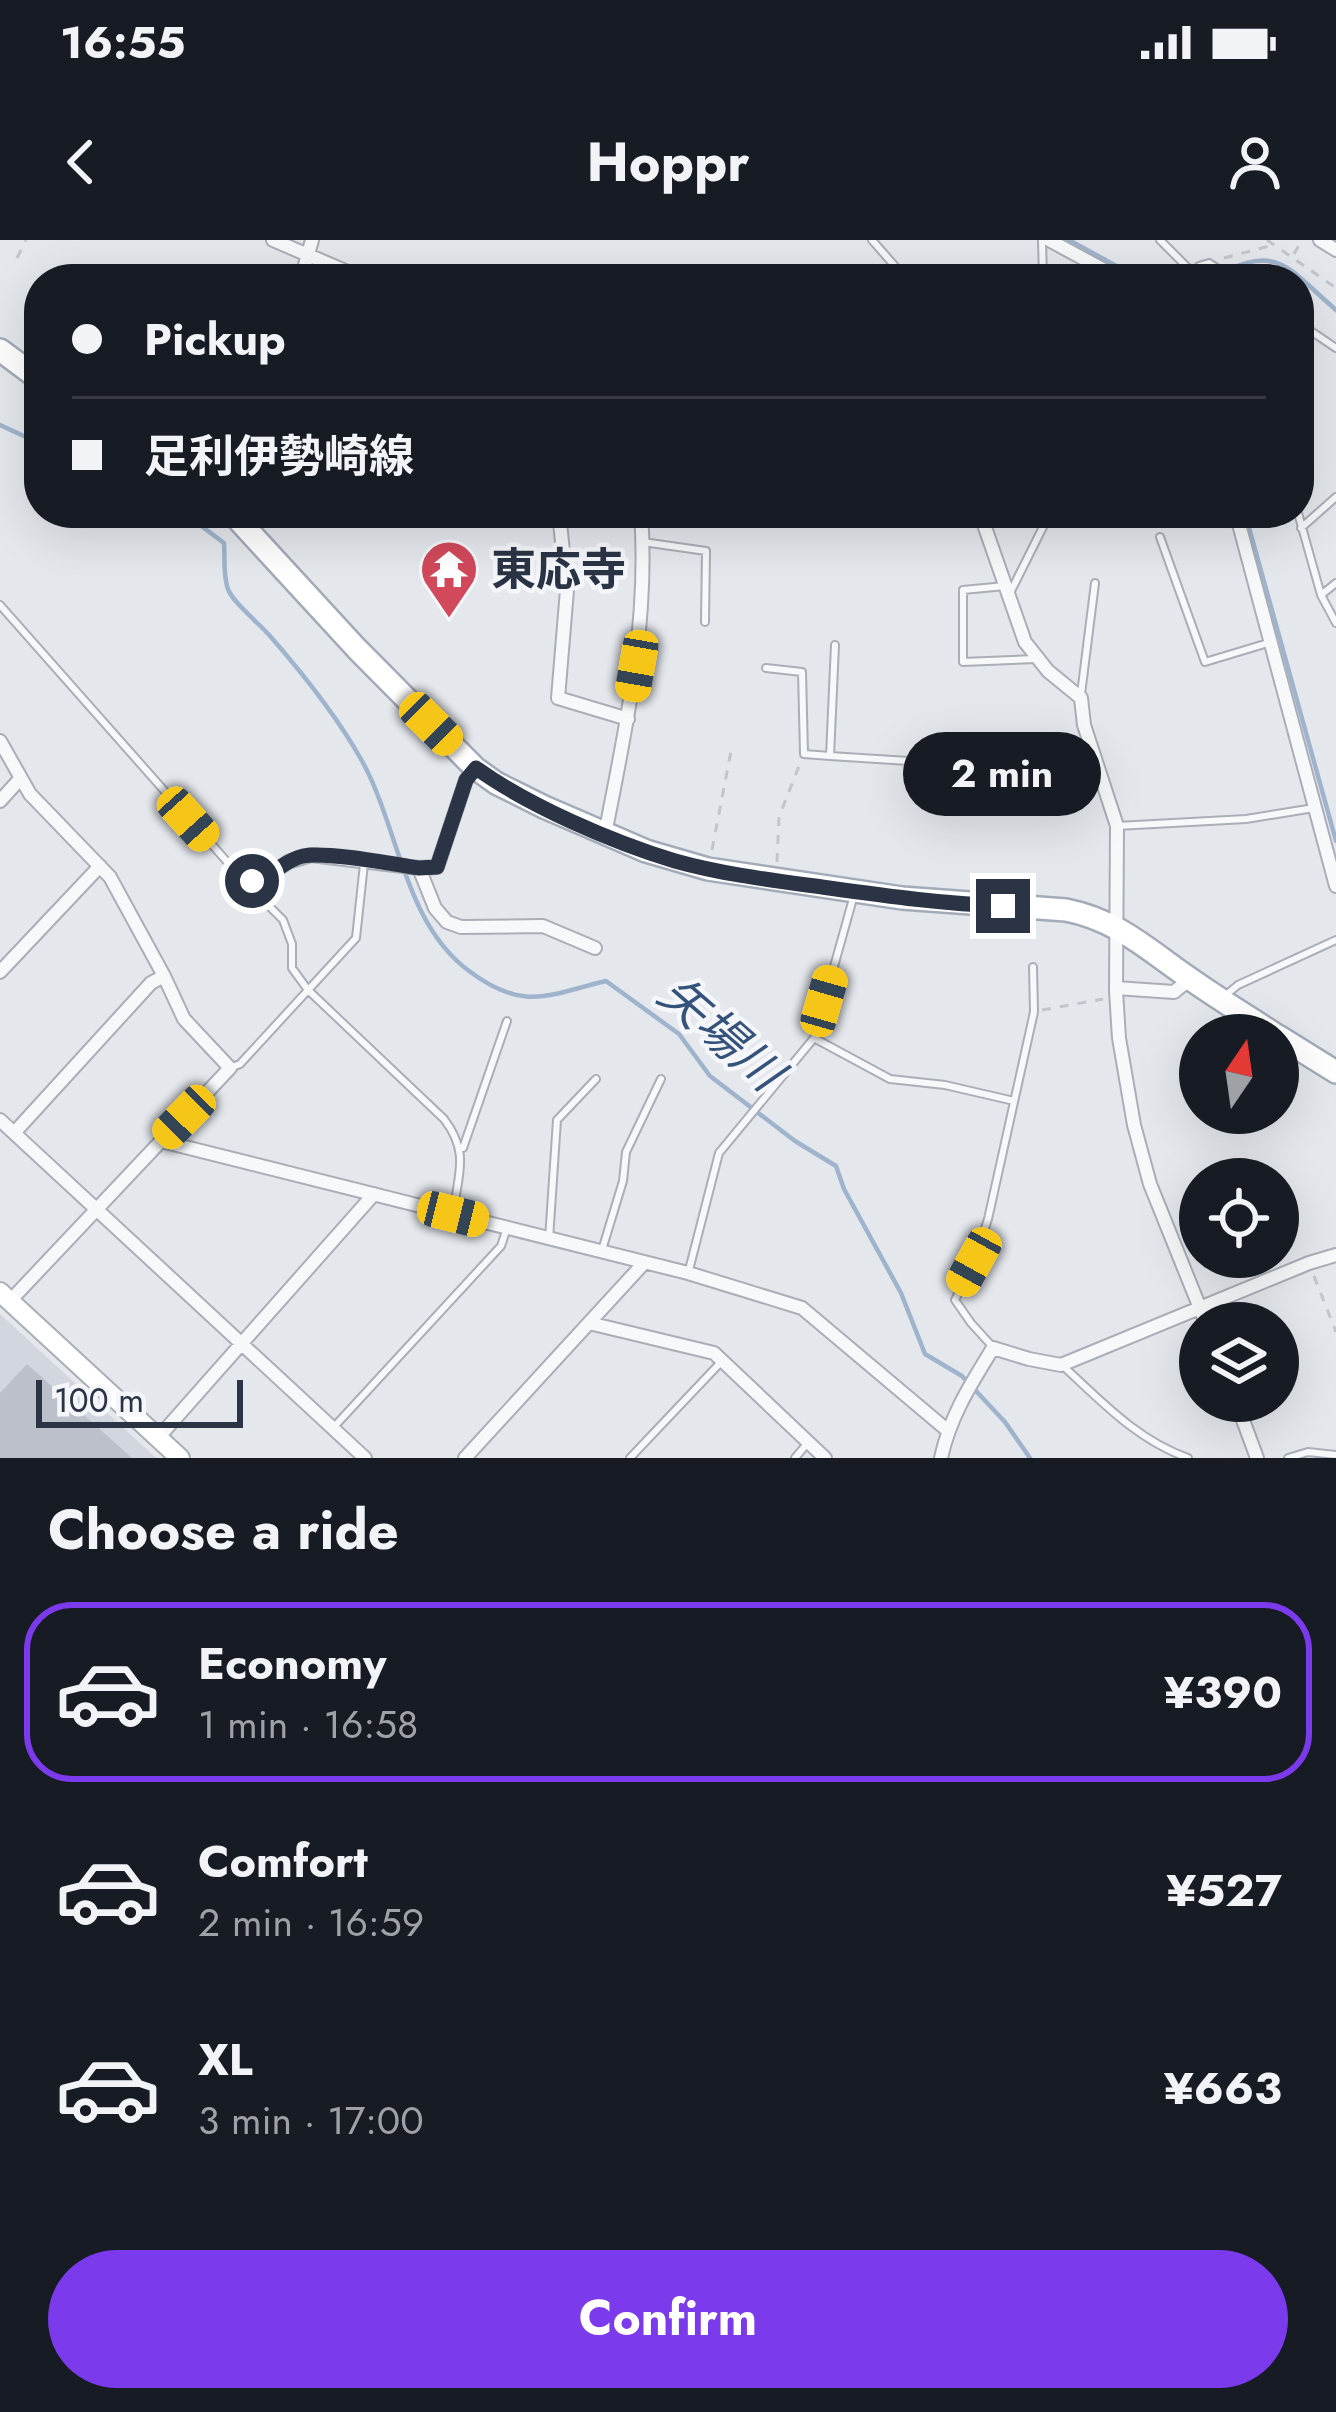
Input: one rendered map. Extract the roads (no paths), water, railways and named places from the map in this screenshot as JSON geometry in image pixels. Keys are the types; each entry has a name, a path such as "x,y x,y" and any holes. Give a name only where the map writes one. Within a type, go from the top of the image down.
{"main road":[{"path":"246,528 357,650 476,768 514,793 646,851 708,868 855,892 1093,915 1118,927 1243,1014"},
{"path":"1299,1049 1336,1072"}],"street":[{"path":"273,240 310,247 339,264"},
{"path":"1046,240 1092,264"},
{"path":"1320,240 1335,252"},
{"path":"561,528 567,590 558,698 628,719"},
{"path":"605,834 637,666 643,528"},
{"path":"985,528 1025,642 1036,659 1081,698 1084,725 1117,826 1119,1038 1150,1184 1198,1302"},
{"path":"1240,528 1336,886"},
{"path":"0,741 30,794 100,866 130,910 184,1019 230,1068 96,1209 5,1296 180,1458"},
{"path":"245,882 264,879 300,856 311,855 437,867 466,780 476,768"},
{"path":"0,800 20,779"},
{"path":"0,972 100,866"},
{"path":"419,868 435,908 447,922 543,926 595,948"},
{"path":"14,1133 151,983 164,976"},
{"path":"1116,993 1174,992 1190,979"},
{"path":"0,1120 365,1458"},
{"path":"160,1141 688,1273 802,1308 947,1430"},
{"path":"158,1438 374,1194"},
{"path":"1215,1302 1336,1255"},
{"path":"465,1458 644,1263"},
{"path":"941,1458 959,1402 993,1348 1061,1365 1179,1317"},
{"path":"589,1323 714,1354 825,1458"},
{"path":"1244,1422 1257,1458"}],"lane":[{"path":"872,240 893,264"},
{"path":"1160,240 1183,264"},
{"path":"1036,659 964,662 963,590 1007,591 1043,528"},
{"path":"1300,528 1321,596 1336,623"},
{"path":"1160,537 1204,662 1268,643"},
{"path":"644,542 706,550 705,622"},
{"path":"1081,698 1095,583"},
{"path":"1321,596 1336,583"},
{"path":"0,605 283,920 292,944 292,968 308,990 444,1118 458,1137 461,1153"},
{"path":"830,756 835,645"},
{"path":"766,668 802,672 804,754 1100,773"},
{"path":"1117,826 1246,818 1314,808"},
{"path":"230,1068 241,1064 356,938 365,861"},
{"path":"688,1273 719,1153 814,1038 855,892"},
{"path":"1221,1000 1238,985 1336,940"},
{"path":"993,1348 955,1300 988,1219 1034,1012 1033,967"},
{"path":"453,1214 461,1153 506,1021"},
{"path":"814,1038 890,1079 945,1085 1014,1101"},
{"path":"550,1239 557,1120 596,1079"},
{"path":"602,1252 626,1152 661,1079"},
{"path":"333,1428 501,1246 507,1228"},
{"path":"630,1458 722,1361"},
{"path":"1061,1365 1119,1418 1162,1448 1188,1458"},
{"path":"795,1458 809,1443"},
{"path":"1288,1458 1308,1452 1336,1455"}],"waterway":[{"path":"1069,240 1113,264"},
{"path":"1245,264 1279,264"},
{"path":"1314,290 1336,310"},
{"name":"矢場川","path":"0,425 24,436"},
{"name":"矢場川","path":"204,528 224,543 225,578 231,594 296,666 362,761 416,901 447,951 488,984 521,996 551,995 606,981 679,1034 710,1076 836,1166 901,1293 925,1354 962,1376 1005,1422 1030,1458"},
{"path":"1249,528 1336,841"}],"place":[{"name":"東応寺","path":"449,620"}]}
